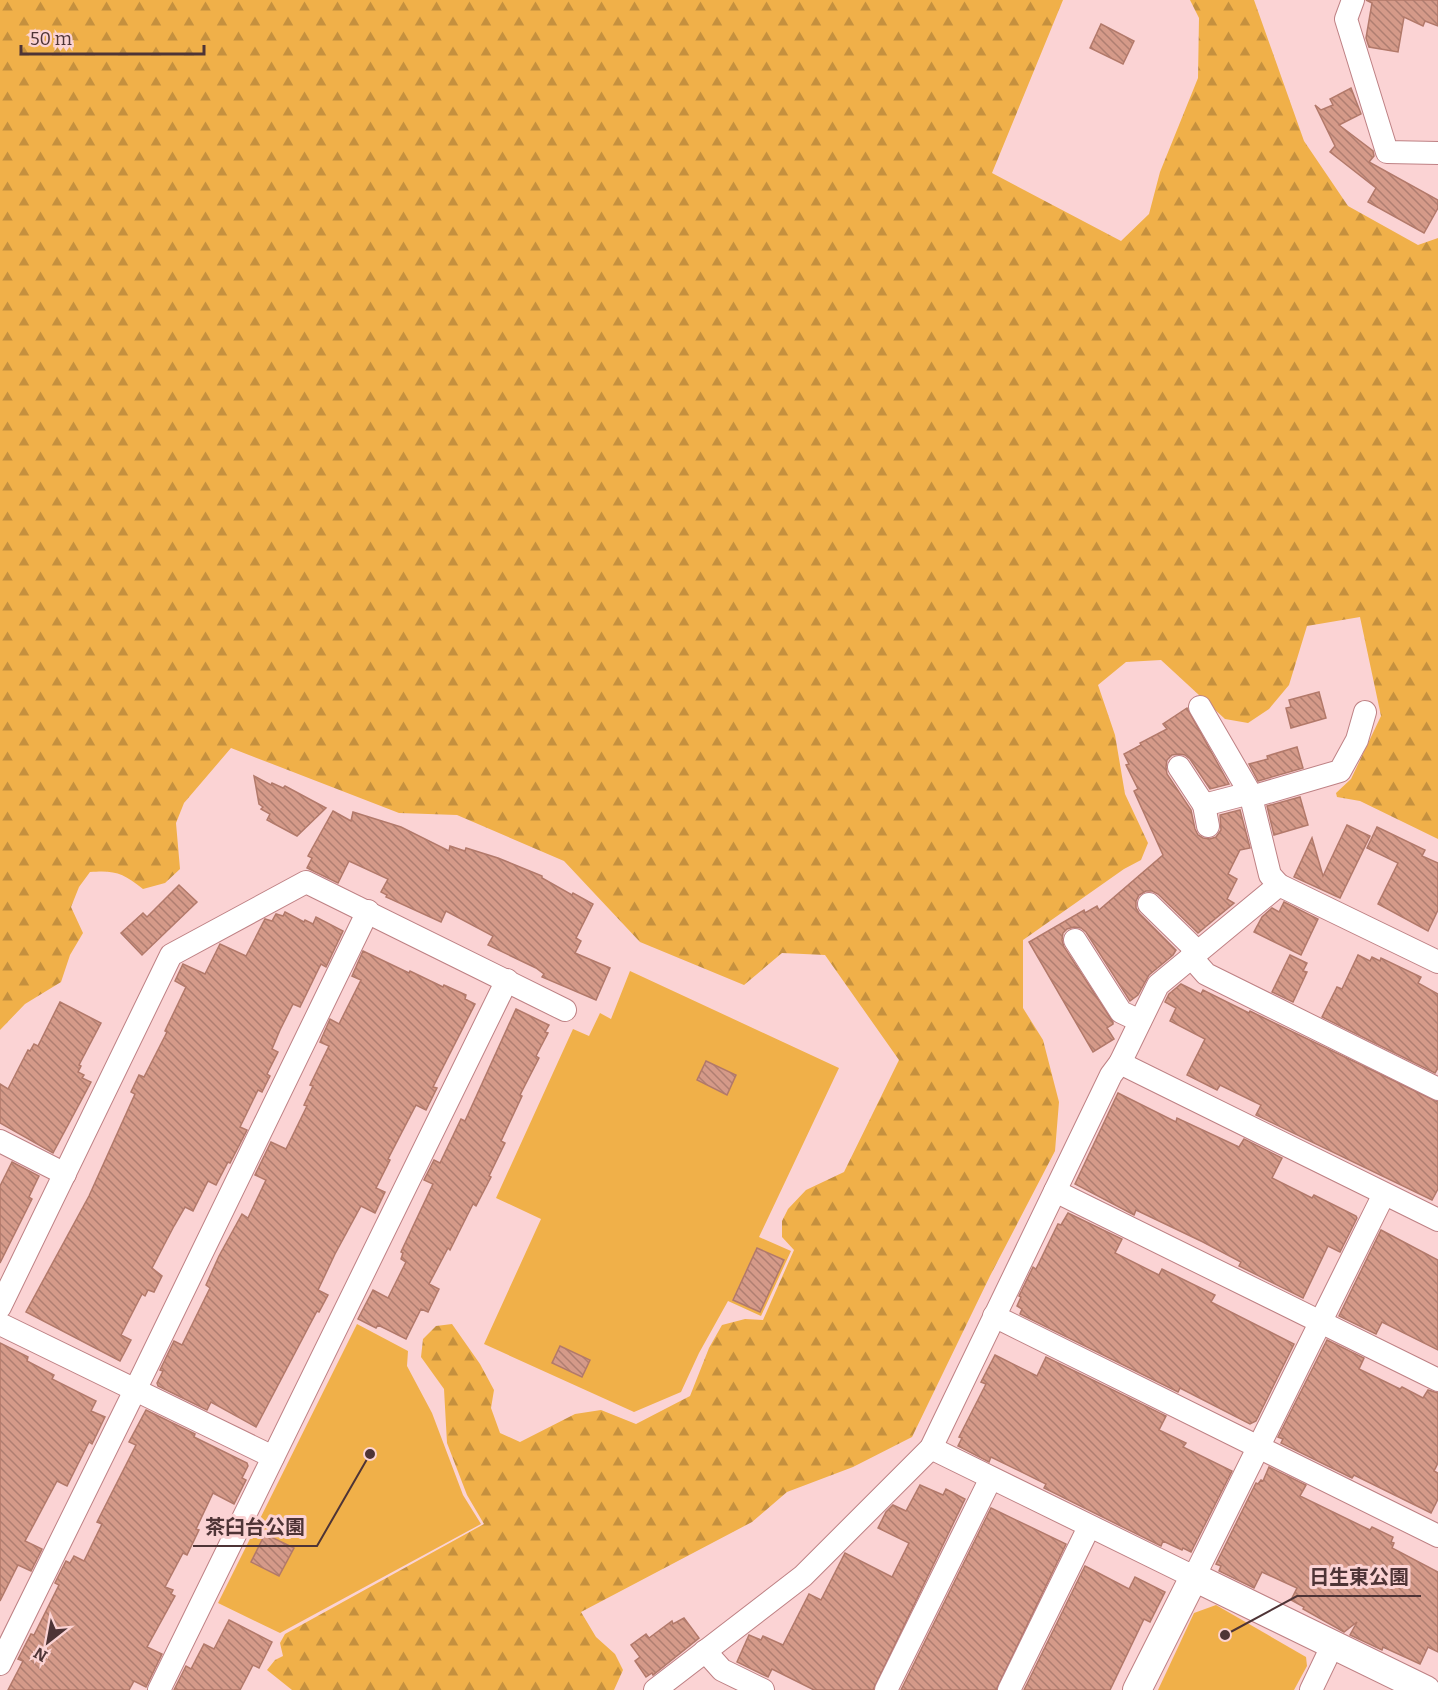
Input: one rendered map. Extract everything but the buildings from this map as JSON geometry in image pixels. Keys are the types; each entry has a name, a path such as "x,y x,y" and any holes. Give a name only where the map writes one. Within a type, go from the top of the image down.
{"street":[{"path":"1353,0 1346,19 1387,152 1438,153"},
{"path":"1200,707 1250,795 1270,875 1279,885 1438,962"},
{"path":"1179,767 1206,815 1250,795 1340,771 1358,740 1365,712"},
{"path":"0,1307 171,955 306,882 566,1010"},
{"path":"655,1690 803,1576 931,1448 1111,1075 1120,1063 1158,985 1279,885"},
{"path":"1149,904 1194,955 1206,974 1438,1089"},
{"path":"0,1664 368,911"},
{"path":"1075,940 1121,1012 1140,1022"},
{"path":"159,1690 507,980"},
{"path":"1120,1063 1438,1220"},
{"path":"0,1141 65,1174"},
{"path":"1055,1191 1438,1380"},
{"path":"1137,1690 1384,1194"},
{"path":"994,1316 1438,1536"},
{"path":"0,1324 273,1457"},
{"path":"931,1448 1426,1690"},
{"path":"886,1690 991,1478"},
{"path":"1009,1690 1089,1527"},
{"path":"1311,1690 1334,1644"},
{"path":"705,1652 722,1670 764,1690"}],"green space":[{"path":"0,0 1063,0 992,173 1121,241 1149,214 1160,172 1198,78 1199,18 1190,0 1254,0 1304,141 1348,206 1418,245 1438,238 1438,839 1360,801 1337,797 1336,793 1351,779 1381,716 1360,617 1307,626 1289,685 1269,709 1248,723 1225,719 1161,660 1126,662 1098,685 1115,735 1125,794 1148,843 1141,860 1124,869 1023,940 1023,1008 1043,1040 1059,1102 1055,1151 990,1276 912,1437 853,1467 787,1492 752,1522 581,1612 596,1637 615,1654 623,1670 614,1690 292,1690 267,1670 275,1660 283,1656 280,1643 285,1634 484,1524 467,1495 447,1443 444,1389 421,1357 423,1339 436,1326 452,1324 480,1364 494,1390 491,1408 500,1433 520,1442 575,1414 601,1410 636,1424 690,1396 709,1348 722,1325 745,1319 763,1320 794,1250 782,1237 782,1221 788,1209 806,1190 844,1172 899,1060 825,955 782,953 744,985 640,942 564,861 457,815 399,813 231,748 184,803 176,823 180,869 165,883 143,889 130,879 118,874 90,872 79,887 71,907 83,933 70,955 61,982 25,1004 0,1030"},
{"path":"630,971 839,1068 759,1237 791,1251 761,1316 728,1301 699,1353 681,1392 634,1412 484,1344 541,1219 496,1198 573,1029 589,1036 600,1013 611,1019"},
{"path":"357,1324 408,1351 407,1366 432,1413 463,1495 481,1524 280,1633 218,1603"},
{"path":"1216,1605 1306,1657 1307,1666 1294,1690 1158,1690 1194,1613"}],"place":[{"name":"茶臼台公園","path":"370,1454"},
{"name":"日生東公園","path":"1225,1635"}]}
